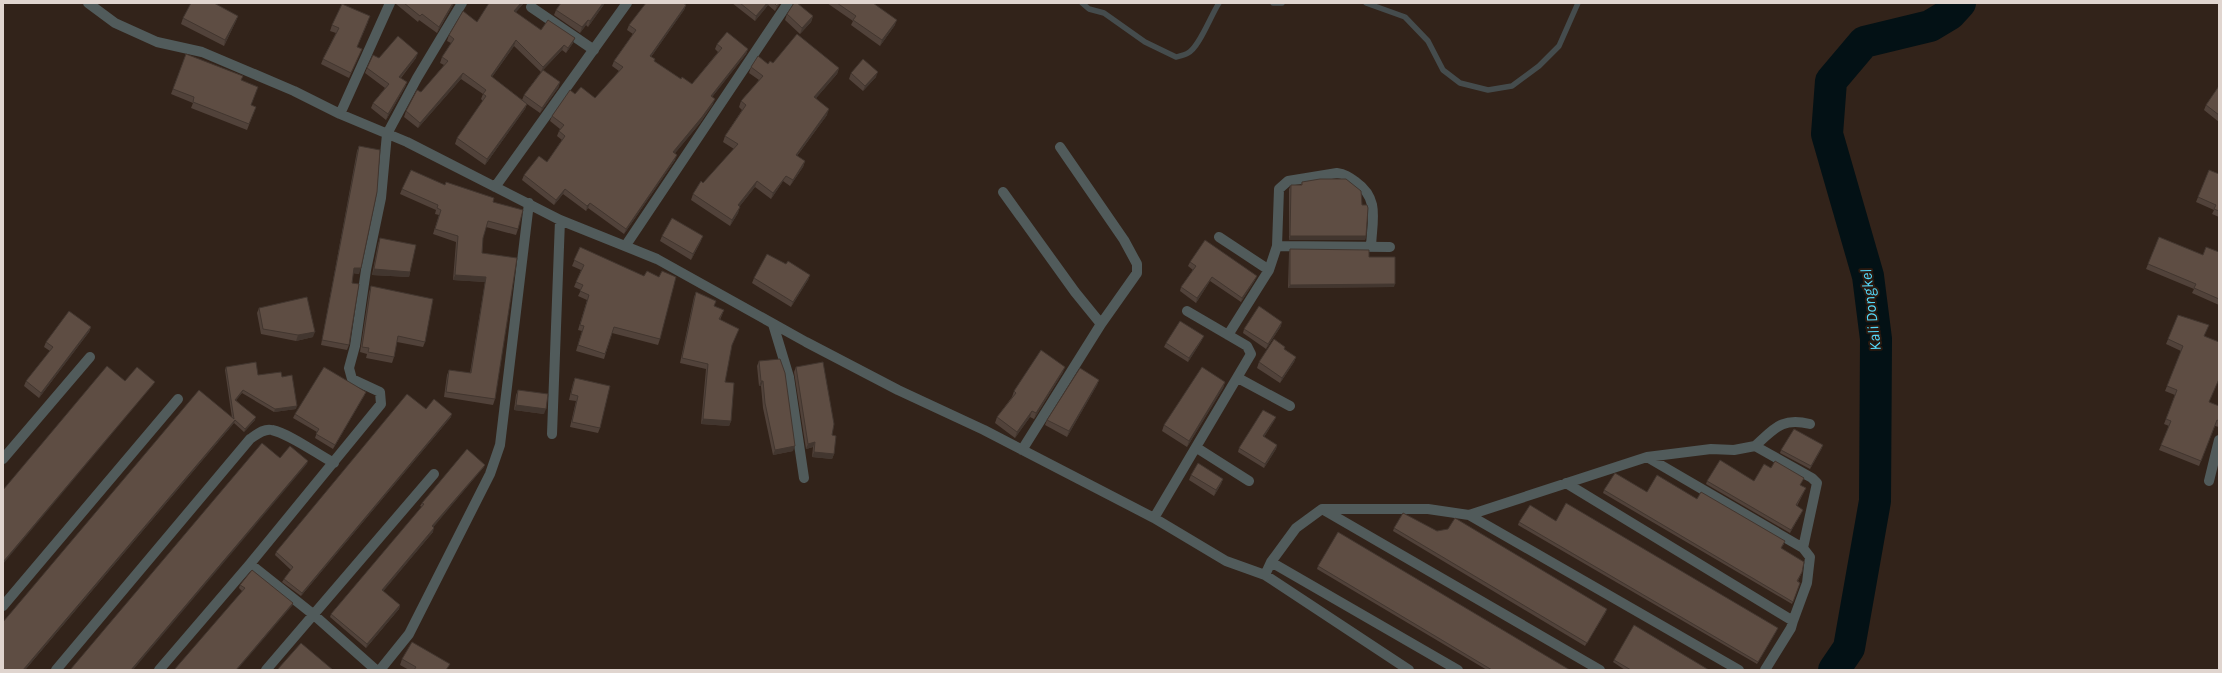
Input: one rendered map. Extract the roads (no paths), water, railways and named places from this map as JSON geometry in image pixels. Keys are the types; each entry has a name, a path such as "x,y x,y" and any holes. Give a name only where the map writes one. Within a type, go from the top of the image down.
{"street":[{"path":"88,3 116,23 157,42 202,52 294,91 340,114 407,142 560,220 626,245 657,259 773,324 898,390 984,430 1154,518 1226,561 1265,575 1392,666 1409,670"},
{"path":"340,114 390,3"},
{"path":"158,670 250,564 381,404 380,392 352,379 349,368 382,198 387,134 427,61 462,3"},
{"path":"495,187 627,3"},
{"path":"626,245 788,3"},
{"path":"531,7 594,50"},
{"path":"1022,450 1101,324 1137,273 1137,264 1124,240 1060,147"},
{"path":"1228,335 1269,270 1277,246 1279,189 1288,181 1337,172 1345,174 1362,187 1371,196 1373,206 1371,247"},
{"path":"1002,192 1075,292 1101,324"},
{"path":"380,670 409,634 490,474 500,445 529,203"},
{"path":"552,434 560,220"},
{"path":"1219,237 1269,270"},
{"path":"1277,246 1390,247"},
{"path":"1154,518 1251,354 1247,346 1187,311"},
{"path":"773,324 789,377 804,478"},
{"path":"3,459 90,358"},
{"path":"1238,378 1290,406"},
{"path":"3,606 178,399"},
{"path":"1469,515 1648,457 1711,449 1734,450 1755,446 1780,424 1796,420 1810,424"},
{"path":"56,670 250,439 260,432 272,430 301,444 334,463"},
{"path":"2209,481 2219,440"},
{"path":"1755,446 1812,478 1817,483 1803,548"},
{"path":"1196,448 1249,481"},
{"path":"1648,457 1803,548 1810,557 1808,583 1791,628 1765,670"},
{"path":"266,670 434,474"},
{"path":"1566,483 1793,620"},
{"path":"1265,575 1271,562 1296,528 1322,509 1428,509 1469,515 1739,670"},
{"path":"1322,509 1600,670"},
{"path":"1271,562 1458,670"},
{"path":"250,564 314,615 376,670"}],"waterway":[{"path":"1082,3 1089,9 1104,13 1145,42 1176,57 1188,53 1196,45 1219,3"},
{"path":"1273,3 1282,3"},
{"path":"1366,3 1405,17 1428,41 1443,70 1460,83 1488,90 1512,86 1539,66 1559,46 1578,3"},
{"path":"1944,3 1950,14"},
{"name":"Kali Dongkel","path":"1834,670 1849,648 1875,501 1876,339 1868,276 1827,134 1831,81 1864,42 1930,26 1950,14 1960,3"}]}
